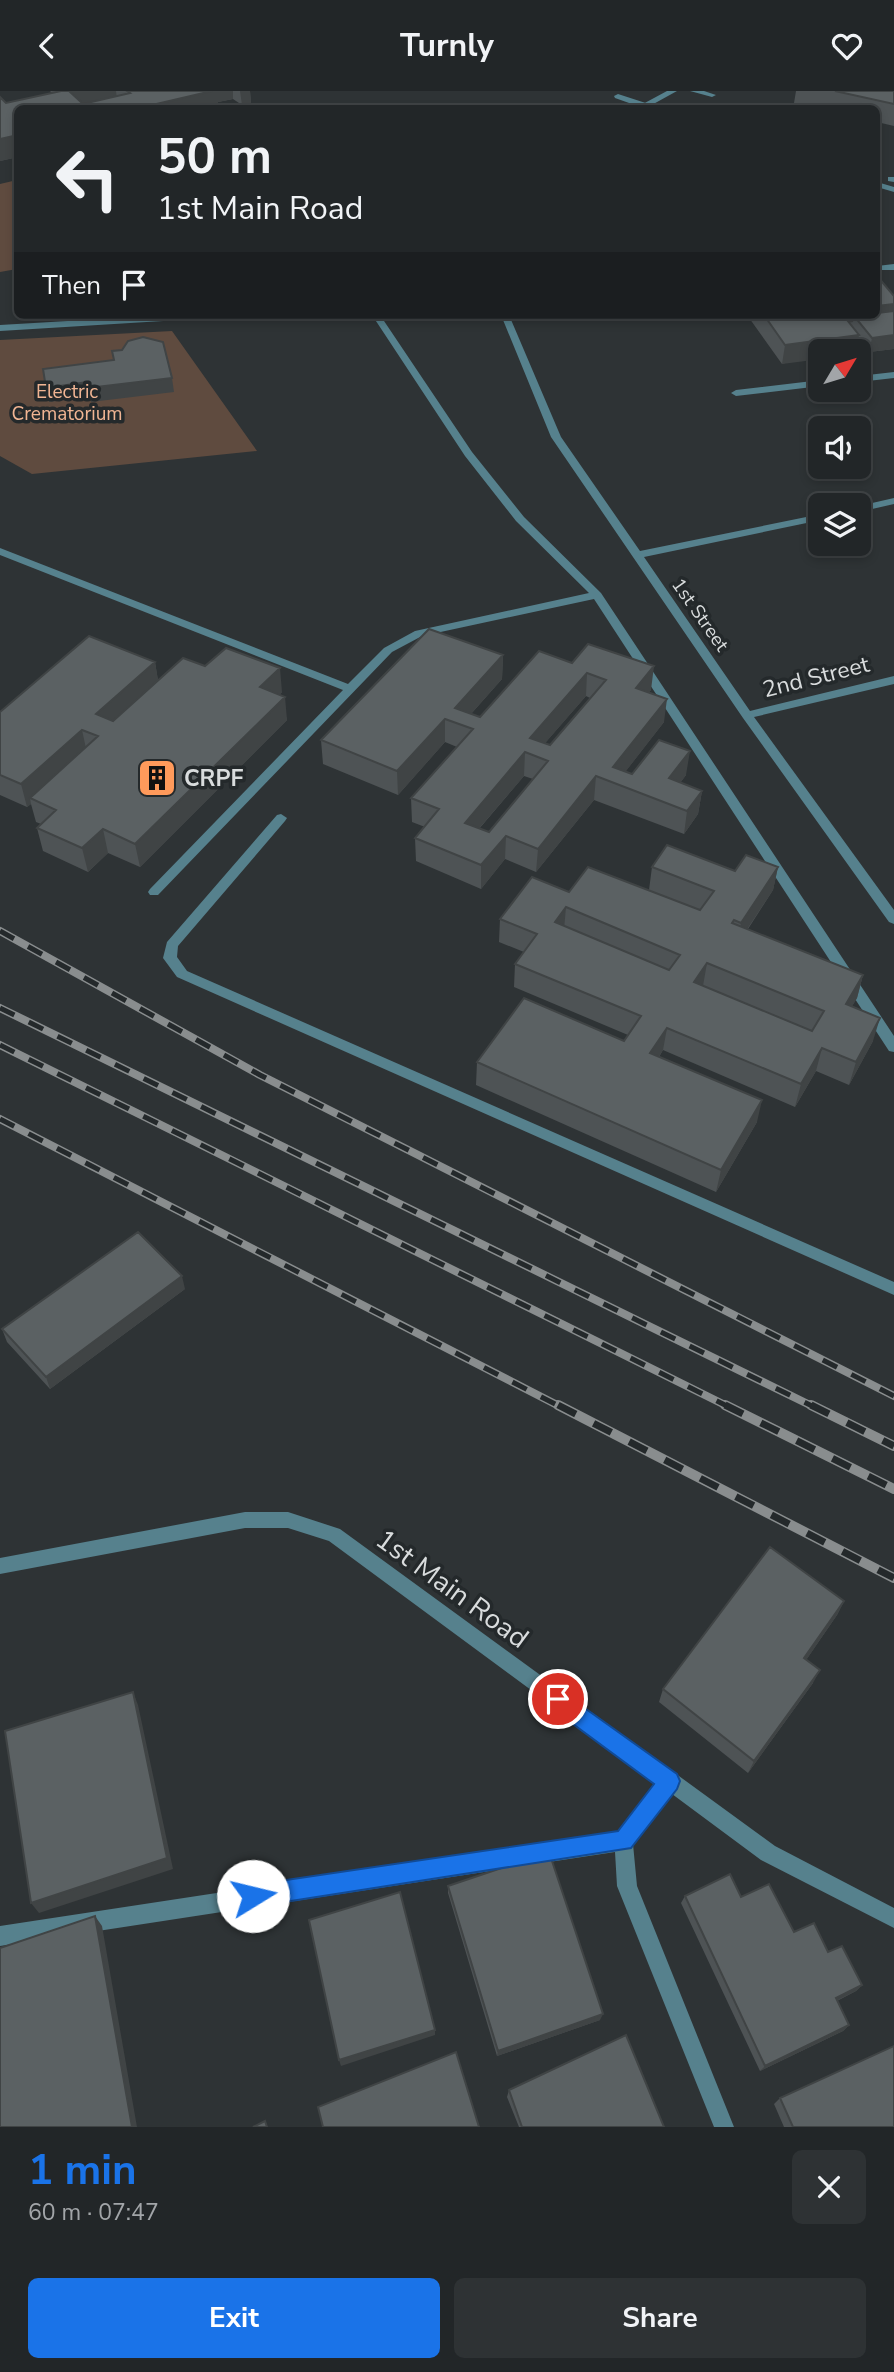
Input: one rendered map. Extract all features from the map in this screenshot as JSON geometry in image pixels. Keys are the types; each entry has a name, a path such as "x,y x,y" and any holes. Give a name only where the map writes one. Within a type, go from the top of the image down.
{"street":[{"path":"618,96 645,105 673,91"},
{"path":"694,91 712,95"},
{"path":"0,328 147,319"},
{"path":"379,319 468,454 520,519 597,595 894,1047"},
{"name":"1st Street","path":"507,319 556,437 747,715 894,919"},
{"path":"872,378 894,375"},
{"path":"736,393 808,385"},
{"path":"871,506 894,501"},
{"path":"637,555 808,520"},
{"path":"0,551 350,689"},
{"path":"154,892 388,650 419,633 597,595"},
{"name":"2nd Street","path":"747,715 894,680"},
{"path":"281,818 172,945 170,958 182,974 894,1289"},
{"name":"1st Main Road","path":"0,1566 245,1520 288,1520 334,1535 768,1853 894,1918"},
{"path":"669,1781 623,1841 627,1886 724,2127"},
{"path":"0,1936 623,1841"}],"green space":[{"path":"14,181 14,270 0,272 0,184"},
{"name":"Electric Crematorium","path":"172,331 257,451 32,474 0,456 0,340"}],"building":[{"path":"61,91 69,91 83,104 130,93 127,91 212,91 152,105 14,105 14,136 0,139 0,97 6,103"},
{"path":"835,91 894,91 894,104"},
{"path":"880,279 894,296 894,304 880,306"},
{"path":"894,311 894,335 872,338 856,319 880,319 880,313"},
{"path":"767,319 846,319 859,335 808,339 808,342 785,345"},
{"path":"143,337 163,342 172,378 88,388 88,382 46,388 43,369 114,360 112,351 122,350 128,341"},
{"path":"429,629 503,655 455,708 480,717 539,651 572,663 588,644 654,666 636,688 667,699 613,767 632,774 659,740 690,751 669,778 702,791 687,811 596,776 538,849 506,836 481,865 415,838 439,809 411,798 473,729 445,719 397,771 321,740","holes":["587,673 606,680 550,745 530,738","525,752 548,761 489,832 465,823"]},
{"name":"CRPF","path":"89,636 155,662 96,714 113,721 183,658 205,666 226,648 280,668 260,687 285,697 135,844 103,829 82,848 37,828 56,810 30,798 98,736 82,730 21,784 0,775 0,712"},
{"path":"667,845 735,871 746,855 778,867 741,923 734,920 732,923 863,975 846,1004 880,1018 856,1062 822,1048 801,1084 667,1028 650,1053 762,1100 721,1170 477,1062 524,998 624,1041 641,1016 515,964 537,934 500,919 532,877 569,892 588,867 700,910 714,891 652,867","holes":["566,907 680,955 669,970 555,922","707,963 824,1011 812,1031 694,982"]},
{"path":"138,1232 182,1276 46,1377 2,1329"},
{"path":"770,1547 844,1601 804,1658 820,1670 754,1761 663,1689"},
{"path":"133,1692 167,1858 31,1903 5,1731"},
{"path":"549,1852 603,2014 498,2051 448,1886"},
{"path":"730,1874 741,1897 769,1884 794,1932 814,1923 828,1952 842,1946 862,1985 836,1998 849,2025 765,2066 685,1896"},
{"path":"400,1892 435,2030 339,2060 309,1920"},
{"path":"95,1916 132,2127 0,2127 0,1948"},
{"path":"626,2035 664,2127 522,2127 509,2090"},
{"path":"894,2046 894,2127 793,2127 780,2098"},
{"path":"456,2052 479,2127 323,2127 318,2107"},
{"path":"265,2121 267,2127 253,2127"}],"railway":[{"path":"0,931 260,1075 894,1396"},
{"path":"0,1008 814,1407"},
{"path":"0,1045 729,1407"},
{"path":"0,1119 561,1407"},
{"path":"558,1405 894,1578"},
{"path":"725,1405 894,1489"},
{"path":"811,1405 894,1446"}],"place":[{"name":"CRPF","path":"157,778"}],"route":[{"path":"253,1896 623,1841 669,1781 558,1699"}]}
